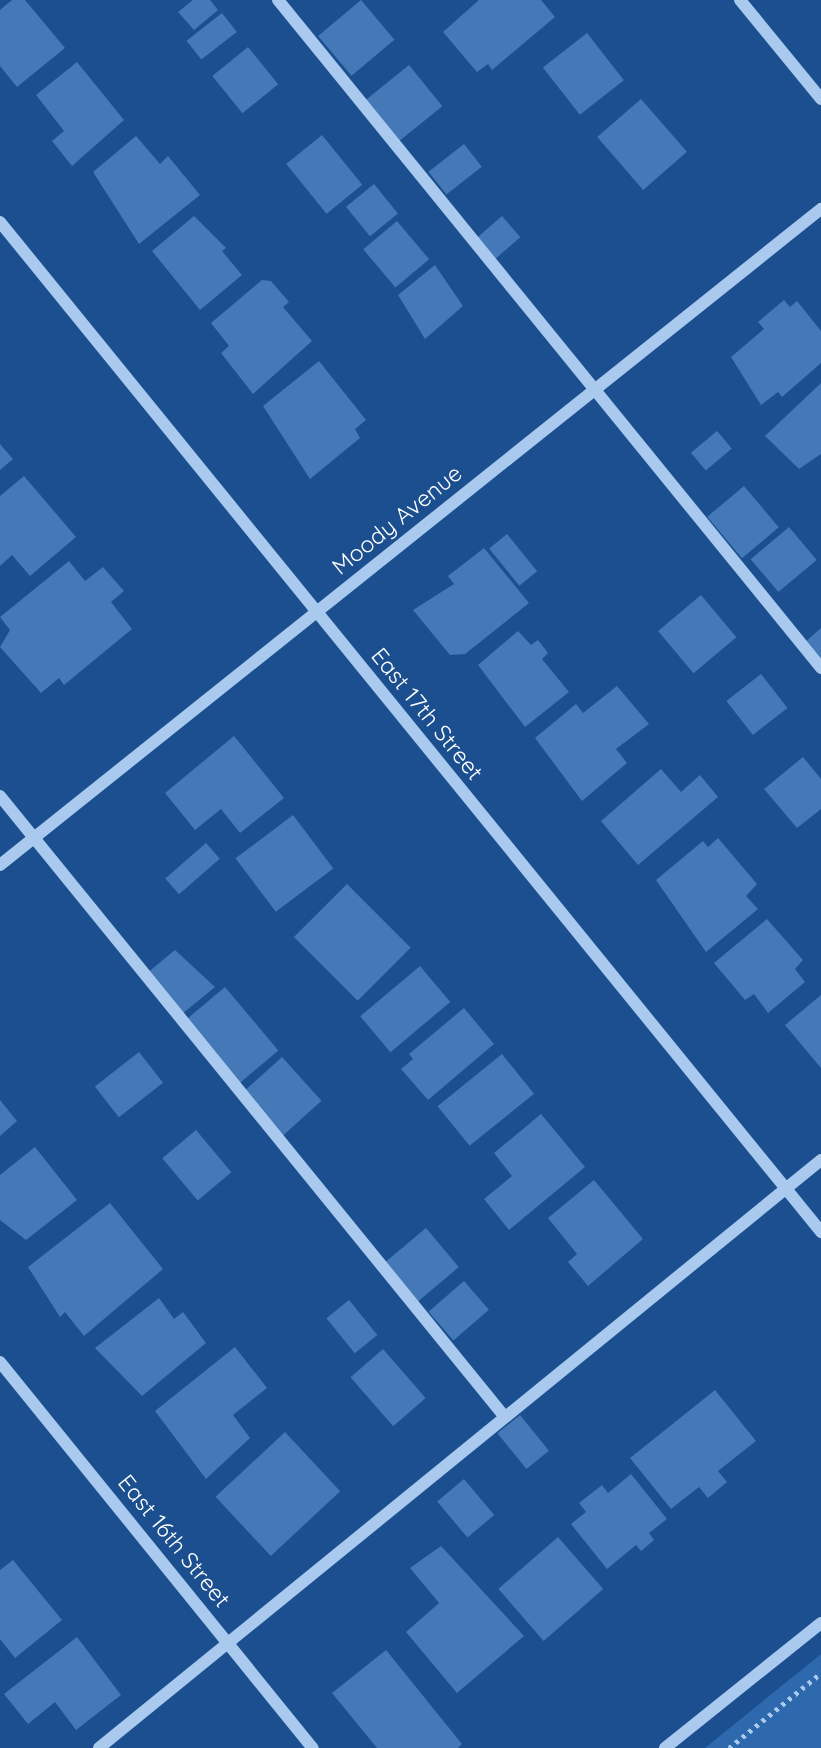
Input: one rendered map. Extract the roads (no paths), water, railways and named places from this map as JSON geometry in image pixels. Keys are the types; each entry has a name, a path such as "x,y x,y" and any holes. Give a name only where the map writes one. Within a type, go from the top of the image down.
{"street":[{"path":"278,0 821,668"},
{"path":"740,0 821,99"},
{"name":"Moody Avenue","path":"0,865 593,388 821,209"},
{"name":"East 17th Street","path":"0,222 821,1232"},
{"path":"0,796 504,1416"},
{"path":"99,1748 821,1160"},
{"name":"East 16th Street","path":"0,1362 313,1748"},
{"path":"664,1748 821,1623"}]}
